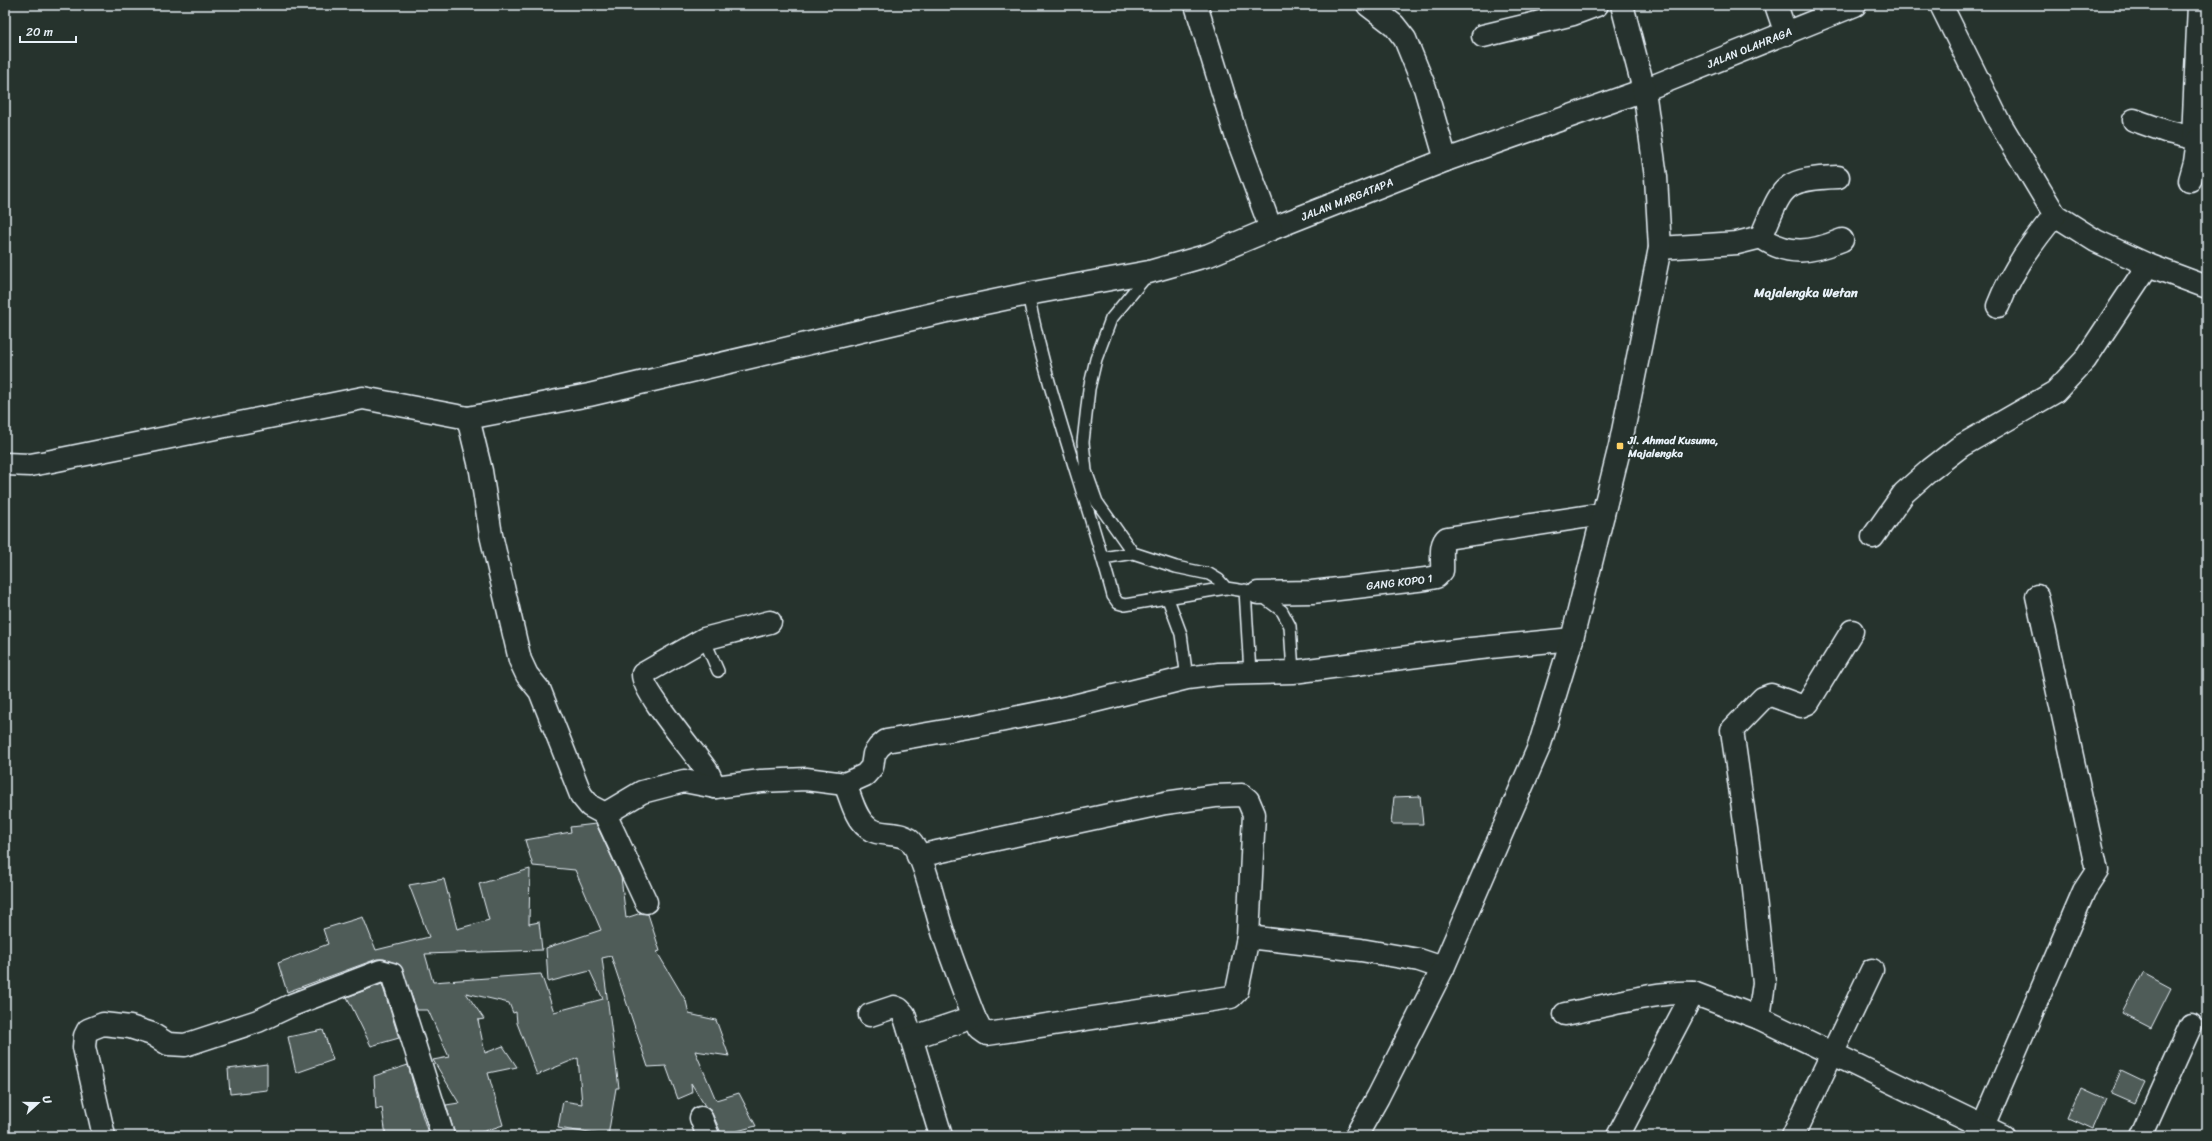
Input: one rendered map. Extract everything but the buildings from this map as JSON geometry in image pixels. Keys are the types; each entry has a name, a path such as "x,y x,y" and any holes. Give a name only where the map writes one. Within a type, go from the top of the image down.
{"street":[{"path":"1196,5 1236,135 1271,229"},
{"path":"1368,5 1394,25 1405,39 1425,88 1446,160"},
{"path":"1483,36 1573,14 1598,5"},
{"path":"1356,1136 1378,1097 1443,968 1539,747 1572,639 1620,446 1660,248 1656,177 1644,90 1622,5"},
{"path":"1776,5 1786,34"},
{"name":"JALAN OLAHRAGA","path":"1644,90 1855,5"},
{"path":"1941,5 1998,120 2055,215 2096,240 2148,265 2207,287"},
{"path":"2190,180 2199,140 2199,5"},
{"name":"JALAN MARGATAPA","path":"468,418 589,395 1028,294 1150,272 1209,255 1446,160 1644,90"},
{"path":"2134,120 2168,132 2199,140"},
{"path":"1761,237 1777,198 1789,186 1797,181 1838,177"},
{"path":"1998,306 2006,285 2034,240 2055,215"},
{"path":"1660,248 1737,243 1761,237 1774,246 1801,251 1812,251 1842,240"},
{"path":"1872,537 1904,493 1936,465 1961,446 2055,392 2085,360 2148,265"},
{"path":"5,464 47,462 363,398 468,418 481,471 491,535 520,660 527,675 540,691 581,795 590,806 605,814 646,902"},
{"name":"GANG KOPO 1","path":"1251,591 1312,592 1436,577 1442,571 1442,549 1444,540 1447,538 1603,514"},
{"path":"1983,1126 2084,891 2097,871 2037,596"},
{"path":"715,787 708,772 684,743 642,678 646,672 704,639 770,622"},
{"path":"1759,1018 1764,983 1753,880 1732,730 1763,698 1771,695 1801,706 1808,703 1852,631"},
{"path":"605,814 642,792 684,781 715,787 761,781 806,779 845,784 865,775 872,767 874,754 886,741 974,726 1074,706 1187,678 1250,673 1293,672 1471,649 1572,639"},
{"path":"845,784 861,820 867,828 874,832 904,838 911,842 918,856 974,1017 980,1029 987,1034 1231,997 1236,991 1248,937 1254,814 1248,800 1242,795 1215,796 1165,803 918,856"},
{"path":"1248,937 1361,950 1419,960 1443,968"},
{"path":"1793,1136 1872,970"},
{"path":"104,1136 84,1047 85,1036 92,1027 103,1024 130,1027 152,1034 168,1044 185,1045 258,1021 292,1005 381,971 392,974 443,1136"},
{"path":"1565,1014 1658,995 1681,992 1693,993 1759,1018 2003,1136"},
{"path":"1618,1136 1693,993"},
{"path":"870,1015 894,1006 904,1014 941,1136"},
{"path":"911,1038 974,1017"},
{"path":"2142,1136 2191,1024"}],"lane":[{"path":"1133,553 1097,502 1086,471 1083,442 1093,374 1111,319 1150,272"},
{"path":"1028,294 1038,344 1057,415 1090,513 1113,596 1118,603 1125,605 1168,599 1226,588 1251,591 1282,611 1290,626 1293,672"},
{"path":"1103,558 1133,553 1176,567 1209,574 1220,580 1226,588"},
{"path":"1250,673 1251,591"},
{"path":"1168,599 1181,634 1187,678"},
{"path":"704,639 718,671"}],"place":[{"name":"Jl. Ahmad Kusuma, Majalengka","path":"1620,446"}],"district":[{"name":"Majalengka Wetan","path":"1806,292"}]}
